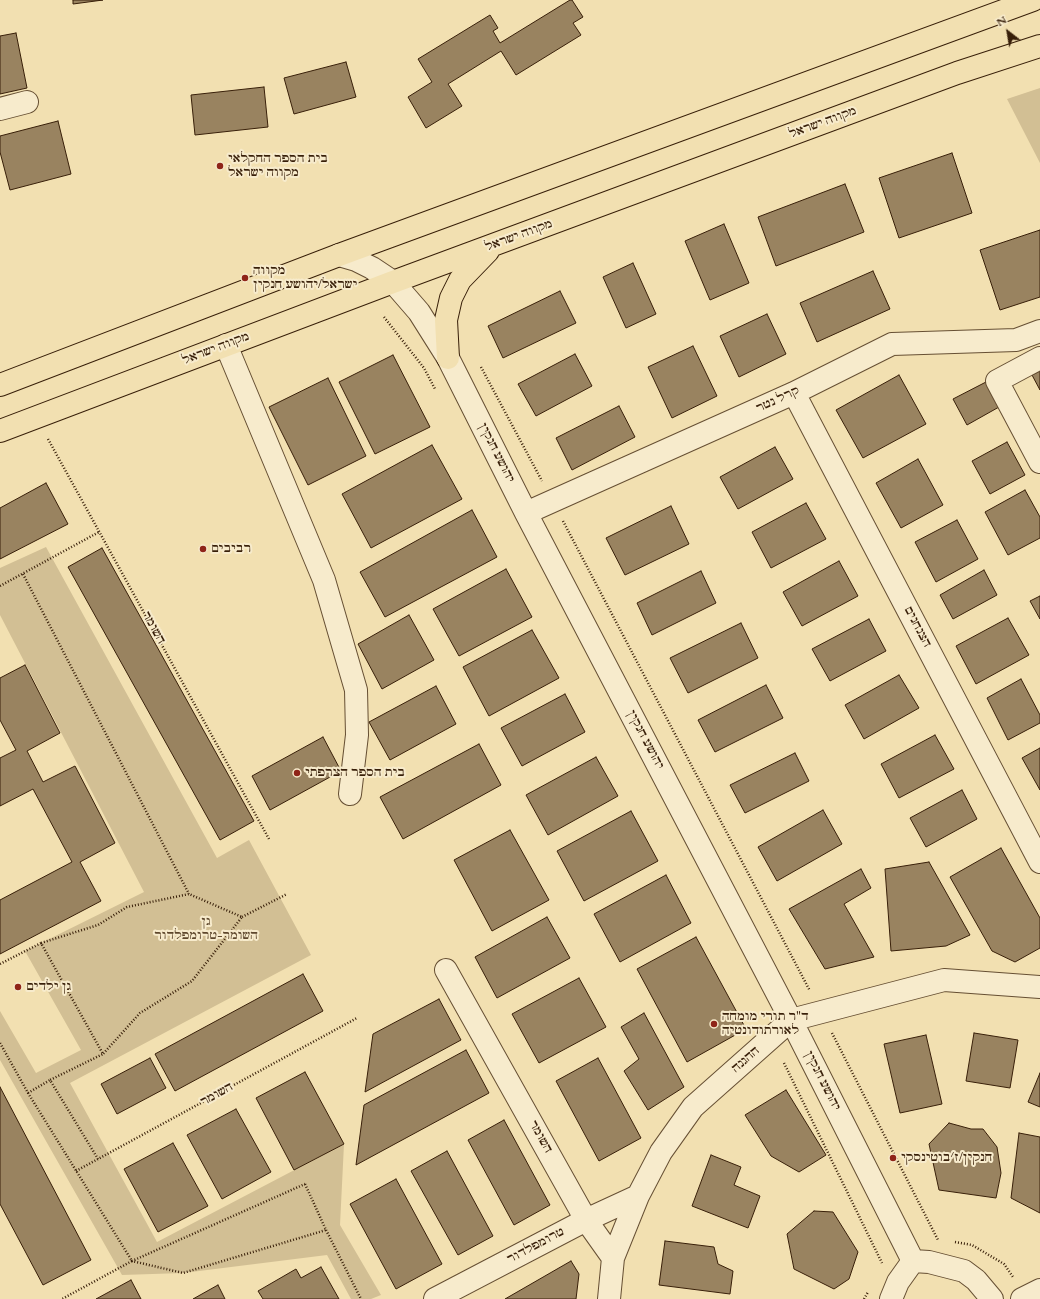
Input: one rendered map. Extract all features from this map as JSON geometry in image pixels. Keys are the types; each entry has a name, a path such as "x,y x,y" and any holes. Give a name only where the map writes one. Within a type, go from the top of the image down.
{"main road":[{"path":"0,385 339,255 1033,0"},
{"name":"מקווה ישראל","path":"0,431 393,282 957,73 1040,46"},
{"path":"448,358 446,320 451,298 460,280 473,265 496,245"}],"street":[{"path":"0,109 27,102"},
{"name":"יהושע חנקין","path":"339,255 356,260 372,268 393,282 419,312 448,358 526,513 791,1020 913,1261"},
{"name":"קרל נטר","path":"526,513 794,393 892,344 1016,340 1040,331"},
{"path":"226,345 324,580 356,690 357,735 350,794"},
{"path":"1040,358 997,381 1040,462"},
{"name":"הצנחנים","path":"794,393 1040,862"},
{"name":"השומר","path":"446,970 586,1220"},
{"name":"ההגנה","path":"609,1299 612,1258 638,1196 661,1152 693,1107 791,1020 944,980 1040,987"},
{"name":"טרומפלדור","path":"435,1299 586,1220 638,1196"},
{"path":"586,1220 612,1258"},
{"path":"891,1299 898,1282 913,1261 929,1262 964,1271 976,1280 992,1299"}],"path":[{"path":"479,363 822,1012 938,1240 944,1241"},
{"name":"השומר","path":"36,418 269,839"},
{"path":"0,586 99,532"},
{"path":"23,574 189,894"},
{"path":"0,964 41,943 98,925 127,907 189,894 242,917"},
{"path":"28,1093 50,1080 103,1054 140,1013 192,981 242,917 287,894"},
{"path":"41,943 103,1054"},
{"name":"השומר","path":"76,1171 357,1018"},
{"path":"0,1043 28,1093 132,1261 183,1273 326,1230"},
{"path":"50,1080 98,1160"},
{"path":"62,1299 132,1261 306,1184 326,1230 361,1299"},
{"path":"951,1242 972,1245 1004,1264 1030,1295"}],"green space":[{"path":"1040,88 1040,163 1007,99"},
{"name":"גן השומר-טרומפלדור","path":"46,547 217,858 249,840 311,955 70,1083 157,1242 344,1144 340,1225 381,1295 371,1299 351,1299 327,1255 183,1273 122,1275 0,1060 0,1011 36,1073 81,1050 25,951 144,892 0,615 0,568"}],"building":[{"path":"73,0 103,0 73,4"},
{"path":"572,0 583,17 573,23 581,35 516,75 501,51 448,84 462,106 426,128 408,97 432,82 418,59 490,15 498,28 493,31 500,43"},
{"path":"16,33 27,88 0,94 0,36"},
{"path":"346,62 356,97 294,114 284,78"},
{"path":"264,87 268,127 195,135 191,95"},
{"path":"58,121 71,174 10,190 0,152 0,136"},
{"path":"952,153 972,213 899,238 879,178"},
{"path":"845,184 864,232 776,266 758,217"},
{"path":"724,224 749,283 710,300 685,241"},
{"path":"1040,230 1040,297 1000,310 980,250"},
{"path":"633,263 656,314 626,328 603,277"},
{"path":"873,271 890,309 817,342 800,303"},
{"path":"560,291 576,323 503,358 488,326"},
{"path":"767,314 786,354 739,377 720,336"},
{"path":"693,346 717,396 672,418 648,367"},
{"path":"575,354 592,386 536,416 518,384"},
{"path":"393,355 430,427 375,454 339,382"},
{"path":"1040,371 1040,390 1032,375"},
{"path":"899,375 926,424 863,458 836,410"},
{"path":"328,378 366,456 308,485 269,407"},
{"path":"986,382 999,407 967,425 953,399"},
{"path":"619,406 635,437 572,470 556,438"},
{"path":"1007,442 1025,475 990,494 972,461"},
{"path":"432,445 462,499 371,548 342,494"},
{"path":"775,447 793,479 738,509 720,477"},
{"path":"918,459 943,505 901,528 876,483"},
{"path":"46,483 68,524 0,559 0,508"},
{"path":"1025,490 1040,517 1040,538 1008,555 985,512"},
{"path":"806,503 826,539 771,568 752,532"},
{"path":"671,506 689,544 625,575 606,538"},
{"path":"472,510 497,557 385,617 360,572"},
{"path":"957,520 978,559 936,582 915,542"},
{"path":"102,548 254,821 220,840 68,567"},
{"path":"839,561 858,596 802,626 783,592"},
{"path":"506,569 532,617 459,656 433,609"},
{"path":"984,570 997,595 953,619 940,595"},
{"path":"701,571 716,603 652,635 637,603"},
{"path":"1040,596 1040,619 1030,601"},
{"path":"409,615 434,660 382,689 358,644"},
{"path":"1008,618 1029,655 976,684 956,646"},
{"path":"869,619 886,651 830,681 812,649"},
{"path":"741,623 758,658 688,693 670,658"},
{"path":"532,630 559,678 489,716 463,667"},
{"path":"25,665 60,733 27,751 43,782 75,766 115,843 80,862 101,901 0,954 0,900 72,862 33,789 0,806 0,758 16,750 0,720 0,678"},
{"path":"899,675 919,708 864,739 845,705"},
{"path":"1021,679 1040,715 1040,723 1008,740 987,698"},
{"path":"766,685 783,718 715,752 698,720"},
{"path":"436,686 456,724 390,760 369,722"},
{"path":"565,694 585,732 522,766 501,728"},
{"path":"935,735 954,769 899,798 881,764"},
{"name":"בית הספר הצרפתי","path":"323,737 341,771 270,810 252,776"},
{"path":"479,744 501,785 403,839 380,797"},
{"path":"1040,748 1040,790 1022,758"},
{"path":"795,753 809,781 745,813 730,785"},
{"path":"596,757 618,796 548,835 526,795"},
{"path":"962,790 977,819 926,847 910,818"},
{"path":"823,810 842,844 777,881 758,847"},
{"path":"631,811 658,861 584,901 557,851"},
{"path":"510,830 549,900 492,931 454,860"},
{"path":"1001,848 1040,918 1040,948 1015,962 992,951 950,877"},
{"path":"929,862 970,935 946,946 891,951 885,869"},
{"path":"861,869 871,888 844,904 874,957 825,969 789,909"},
{"path":"666,875 691,923 620,962 594,914"},
{"path":"547,917 570,958 497,998 475,957"},
{"path":"696,937 746,1029 687,1062 637,969"},
{"path":"303,974 323,1011 175,1091 155,1054"},
{"path":"579,978 606,1027 539,1063 512,1014"},
{"path":"439,999 461,1040 365,1092 373,1034"},
{"path":"644,1013 684,1087 648,1110 624,1071 639,1059 621,1027"},
{"path":"974,1033 1018,1040 1010,1088 966,1081"},
{"path":"926,1035 942,1104 900,1113 884,1044"},
{"path":"466,1050 489,1093 356,1165 364,1105"},
{"path":"150,1058 166,1088 117,1114 101,1084"},
{"path":"598,1058 641,1138 599,1161 556,1081"},
{"path":"305,1072 344,1144 294,1170 256,1098"},
{"path":"1040,1073 1040,1107 1028,1102"},
{"path":"0,1087 91,1260 43,1285 0,1204"},
{"path":"786,1090 826,1155 799,1172 771,1156 745,1115"},
{"path":"236,1109 271,1172 222,1199 187,1135"},
{"path":"504,1120 550,1205 514,1225 468,1140"},
{"path":"949,1123 971,1129 983,1129 997,1147 1001,1173 996,1198 939,1190 929,1144"},
{"path":"1019,1133 1040,1137 1040,1213 1011,1198"},
{"path":"173,1143 208,1206 158,1232 124,1169"},
{"path":"447,1151 493,1236 458,1255 411,1171"},
{"path":"711,1155 741,1167 734,1185 760,1196 748,1228 692,1206"},
{"path":"396,1179 442,1264 396,1289 350,1204"},
{"path":"814,1211 833,1212 858,1252 849,1279 834,1289 794,1269 787,1234"},
{"path":"665,1241 714,1247 718,1264 733,1271 730,1294 659,1285"},
{"path":"571,1261 579,1274 576,1299 505,1299"},
{"path":"321,1267 339,1299 263,1299 258,1291 296,1269 301,1278"},
{"path":"131,1280 141,1299 96,1299"},
{"path":"218,1285 225,1299 193,1299"}],"place":[{"name":"בית הספר החקלאי מקווה ישראל","path":"220,166"},
{"name":"מקווה ישראל/יהושע חנקין","path":"245,278"},
{"name":"רביבים","path":"203,549"},
{"name":"בית הספר הצרפתי","path":"297,773"},
{"name":"גן ילדים","path":"18,987"},
{"name":"ד\"ר תורי מומחה לאורתודונטיה","path":"714,1024"},
{"name":"חנקין/ז׳בוטינסקי","path":"893,1158"}]}
